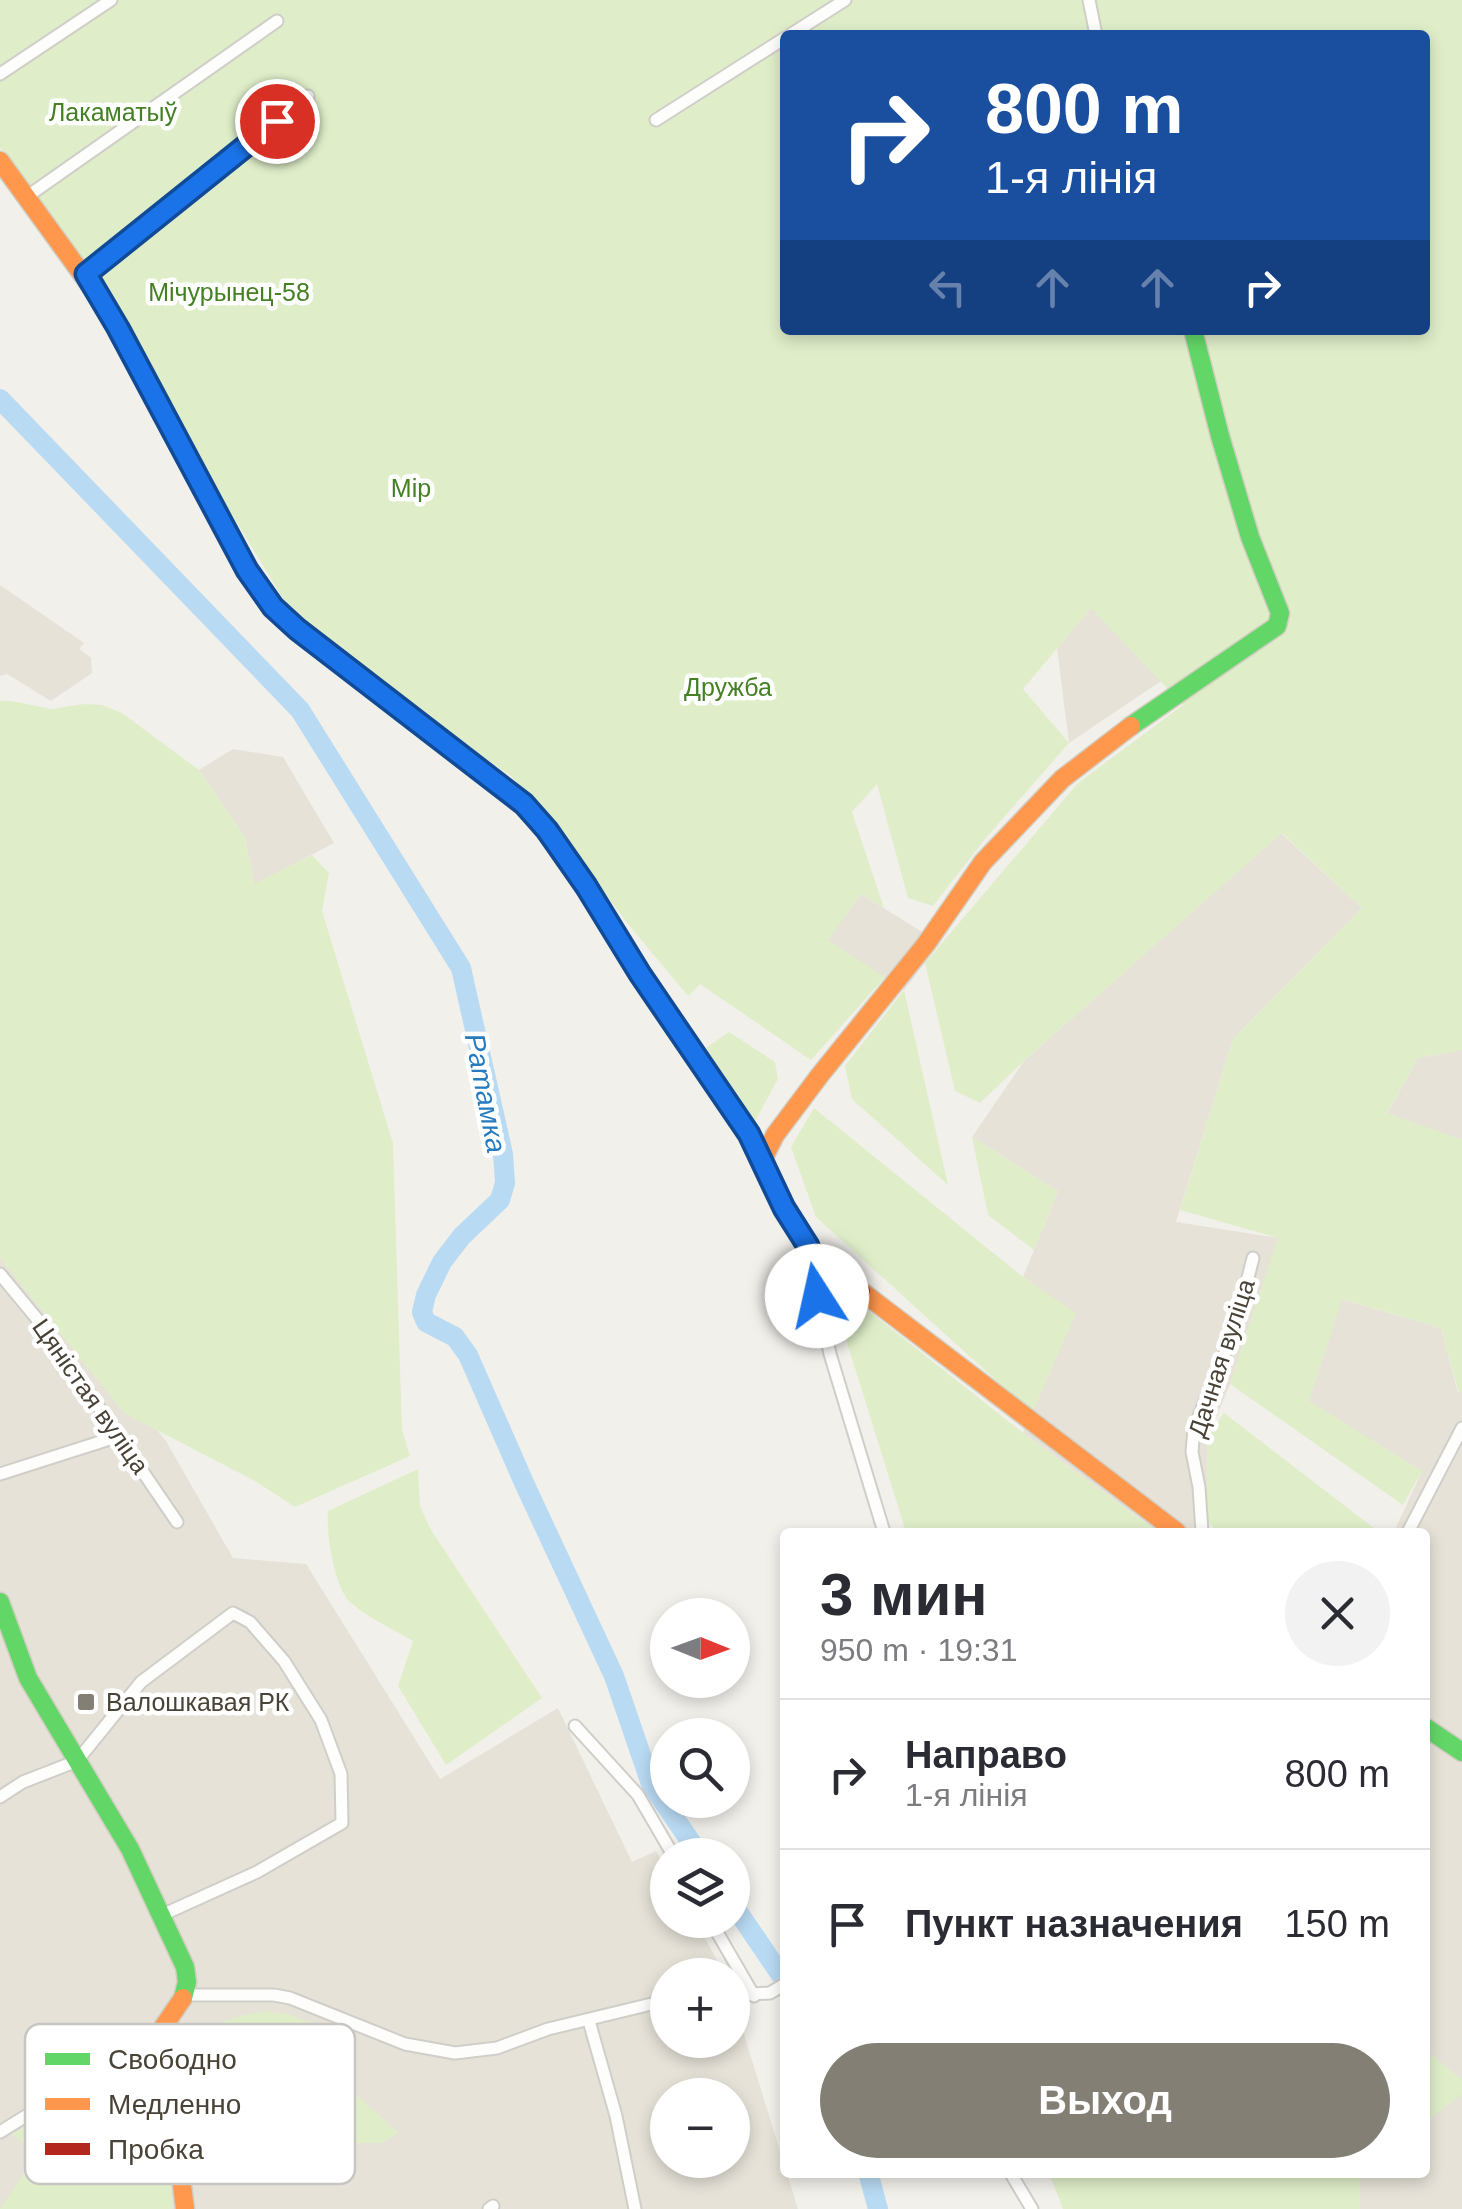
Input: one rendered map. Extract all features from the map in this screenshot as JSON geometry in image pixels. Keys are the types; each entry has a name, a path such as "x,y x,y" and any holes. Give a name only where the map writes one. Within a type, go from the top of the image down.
{"street":[{"path":"0,74 112,0"},
{"path":"797,30 845,0"},
{"path":"1088,0 1095,30"},
{"path":"29,195 277,21"},
{"path":"656,120 780,40"},
{"path":"88,272 308,96"},
{"path":"0,162 88,272 260,590 297,629 524,804 547,830 640,974 731,1104 808,1246 1172,1528"},
{"path":"762,1161 775,1136 820,1074 1018,823 1062,779 1145,715 1277,626 1280,613 1250,537 1194,335"},
{"path":"808,1246 830,1354 883,1528"},
{"name":"Дачная вуліца","path":"1202,1528 1192,1452 1194,1428 1235,1329 1253,1258"},
{"name":"Цяністая вуліца","path":"0,1274 47,1331 177,1522"},
{"path":"1410,1528 1462,1428"},
{"path":"0,1474 120,1436"},
{"path":"0,1602 28,1678 130,1849 185,1967 189,1984 184,2000 164,2024"},
{"path":"0,1797 23,1782 77,1761 142,1682 233,1613 250,1622 284,1661 321,1720 341,1774 342,1823 257,1872 162,1916"},
{"path":"575,1726 638,1795 663,1838"},
{"path":"1430,1730 1462,1752"},
{"path":"720,1938 754,1996"},
{"path":"750,1996 780,1987"},
{"path":"184,2000 274,1995 290,1998 405,2044 455,2053 497,2048 548,2029 650,2005"},
{"path":"589,2020 616,2116 635,2209"},
{"path":"0,2132 25,2117"},
{"path":"1014,2178 1032,2209"},
{"path":"181,2184 184,2209"}],"shaded area":[{"path":"0,585 84,643 79,649 91,658 92,673 51,701 7,674 0,676"},
{"path":"1092,607 1161,681 1069,743 1057,648"},
{"path":"233,749 283,757 334,843 254,885 245,837 199,770"},
{"path":"1281,833 1362,908 1233,1039 1176,1222 1279,1238 1208,1437 1206,1528 1153,1528 1023,1433 1075,1313 1023,1277 1058,1191 972,1137 1024,1061"},
{"path":"861,894 940,943 904,990 827,940"},
{"path":"1462,1050 1462,1140 1387,1114 1418,1058"},
{"path":"0,1238 166,1441 233,1558 306,1564 440,1779 558,1708 632,1862 650,1854 650,1938 705,1938 716,1958 650,1958 650,2058 750,2058 750,2054 780,2151 780,2178 788,2178 798,2209 0,2209"},
{"path":"1341,1299 1441,1328 1458,1393 1462,1390 1462,2209 1353,2209 1344,2178 1430,2178 1430,1528 1396,1528 1422,1471 1308,1402"}],"green space":[{"path":"0,0 1462,0 1462,1050 1418,1058 1387,1113 1462,1140 1462,1390 1459,1394 1441,1328 1342,1299 1309,1401 1422,1471 1403,1505 1230,1384 1278,1238 1180,1210 1233,1039 1362,908 1282,833 980,1103 955,1091 925,963 1078,783 1183,705 1091,608 1023,689 1069,743 933,906 908,898 877,784 852,812 884,908 861,894 828,940 885,977 811,1060 700,984 688,996 511,776 453,737 290,610 91,274 0,148"},
{"path":"0,701 52,709 102,705 122,713 199,770 245,837 254,884 312,855 329,873 322,911 393,1143 402,1430 410,1456 295,1507 255,1481 124,1413 0,1258"},
{"path":"904,990 948,1185 852,1099 845,1066"},
{"path":"729,1032 775,1062 778,1079 754,1123 704,1049"},
{"path":"814,1108 1023,1277 1076,1313 1032,1413 816,1217 791,1147"},
{"path":"972,1137 1058,1191 1034,1250 988,1215"},
{"path":"841,1289 1023,1433 1153,1528 905,1528 835,1304"},
{"path":"1224,1413 1374,1528 1214,1528 1206,1520 1208,1437"},
{"path":"418,1469 420,1506 431,1530 542,1698 446,1765 398,1686 413,1641 365,1614 345,1596 332,1560 328,1533 328,1511"},
{"path":"264,2011 288,2014 313,2024 217,2024"},
{"path":"1430,2057 1462,2080 1462,2094 1430,2119"},
{"path":"355,2094 399,2133 381,2143 355,2143"},
{"path":"25,2126 25,2144 12,2134"},
{"path":"25,2172 25,2184 170,2184 172,2209 0,2209"},
{"path":"1051,2178 1360,2178 1360,2209 1063,2209"}],"waterway":[{"name":"Ратамка","path":"0,399 300,710 461,968 503,1154 505,1183 500,1200 462,1236 442,1262 422,1312 426,1322 455,1337 468,1355 614,1676 651,1784 688,1838"},
{"name":"Ратамка","path":"750,1929 780,1974"},
{"name":"Ратамка","path":"870,2178 878,2209"}],"traffic: fast":[{"path":"1131,726 1277,626 1280,613 1250,537 1194,335"},
{"path":"0,1602 28,1678 130,1849 185,1967 183,1998"},
{"path":"1430,1730 1462,1752"}],"traffic: slow":[{"path":"0,161 106,307 260,591 297,629 356,674"},
{"path":"762,1161 775,1135 926,944 983,862 1062,779 1131,726"},
{"path":"861,1291 1172,1528"},
{"path":"165,2024 183,1998"},
{"path":"182,2184 185,2209"}],"traffic: jam":[{"path":"356,674 524,804 571,865 735,1111 798,1232 816,1254 861,1291"}],"place":[{"name":"Валошкавая РК","path":"86,1702"}],"route":[{"path":"277,121 86,274 247,570 273,607 524,804 562,849 640,974 749,1134 784,1208 808,1246 817,1296"}],"park label":[{"name":"Лакаматыў","path":"113,112"},
{"name":"Мічурынец-58","path":"229,292"},
{"name":"Мір","path":"411,488"},
{"name":"Дружба","path":"728,687"}]}
